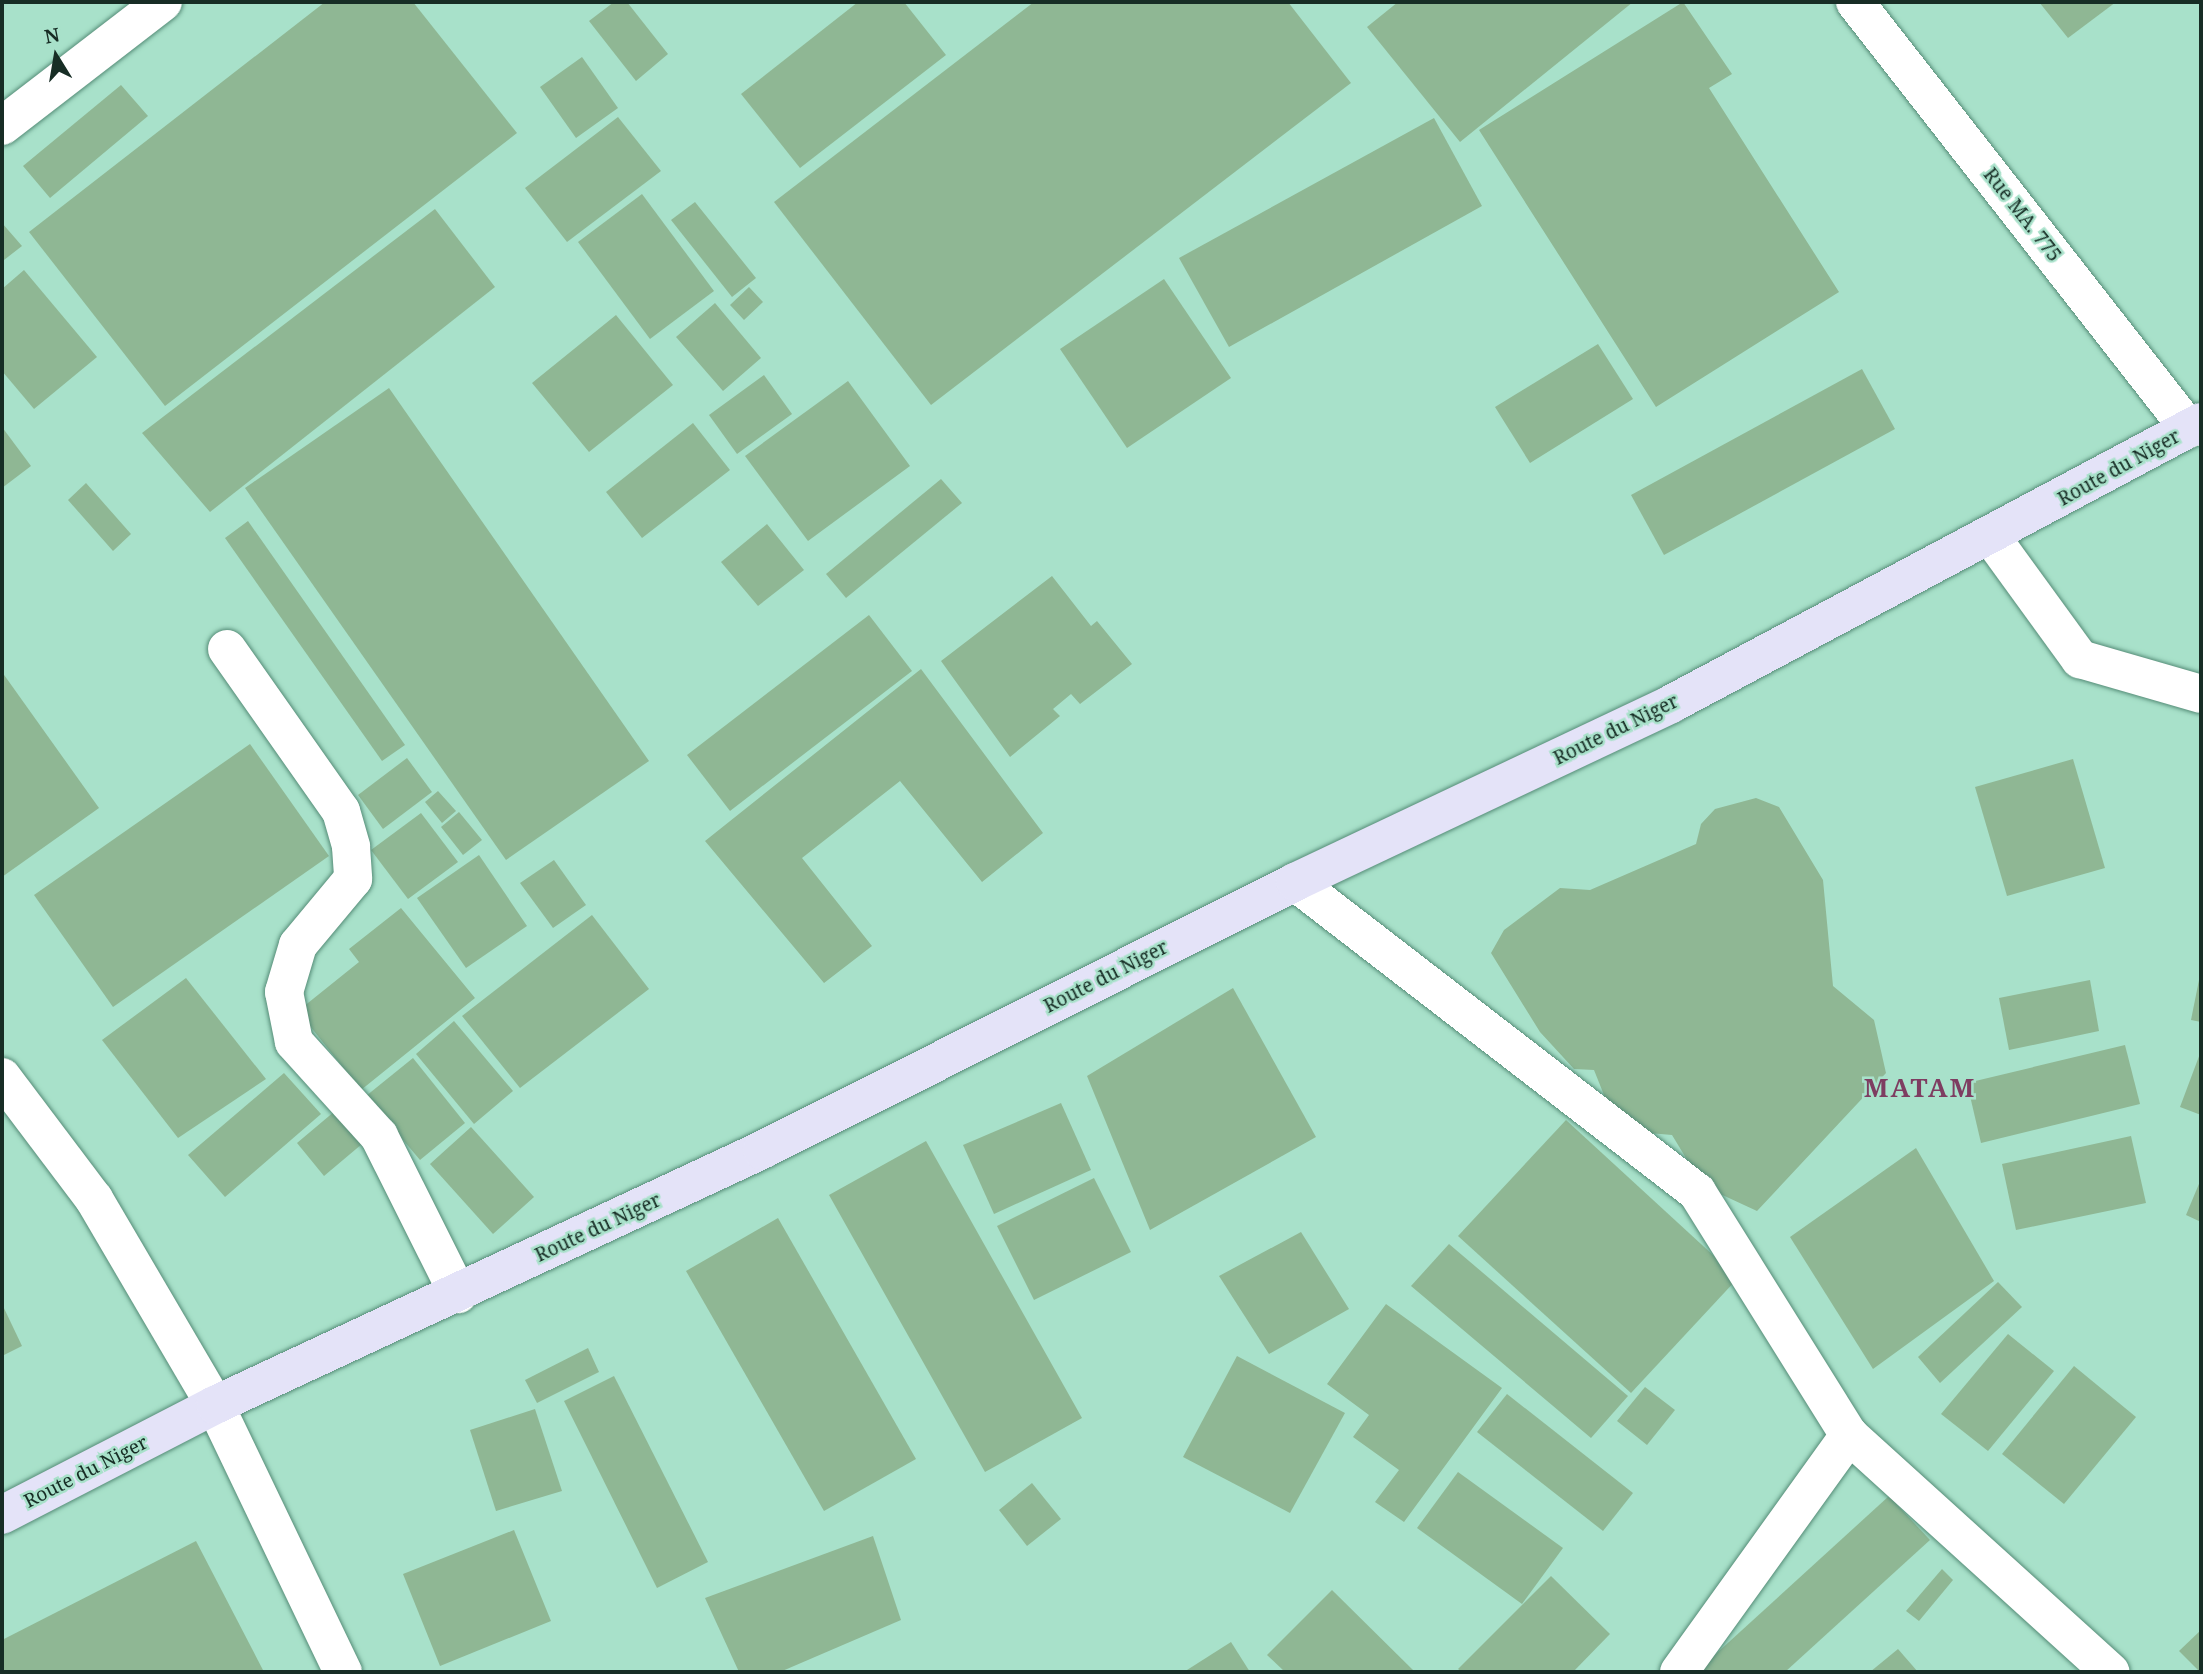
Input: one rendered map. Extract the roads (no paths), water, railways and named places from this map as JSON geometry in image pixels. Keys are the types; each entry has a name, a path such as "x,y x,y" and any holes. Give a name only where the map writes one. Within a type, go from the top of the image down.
{"main road":[{"name":"Route du Niger","path":"2,1515 215,1405 458,1294 1295,882 1671,704 1992,538 2195,425"}],"street":[{"path":"2,126 163,2"},
{"name":"Rue MA. 775","path":"1855,2 2195,425"},
{"path":"1992,538 2080,659 2201,694"},
{"path":"227,649 341,811 351,847 352,879 298,946 284,992 294,1042 379,1136 458,1294"},
{"path":"1295,882 1697,1192 1849,1435 2110,1672"},
{"path":"2,1077 94,1199 215,1405 343,1672"},
{"path":"1679,1672 1849,1435"}],"district":[{"name":"MATAM","path":"1920,1088"}]}
